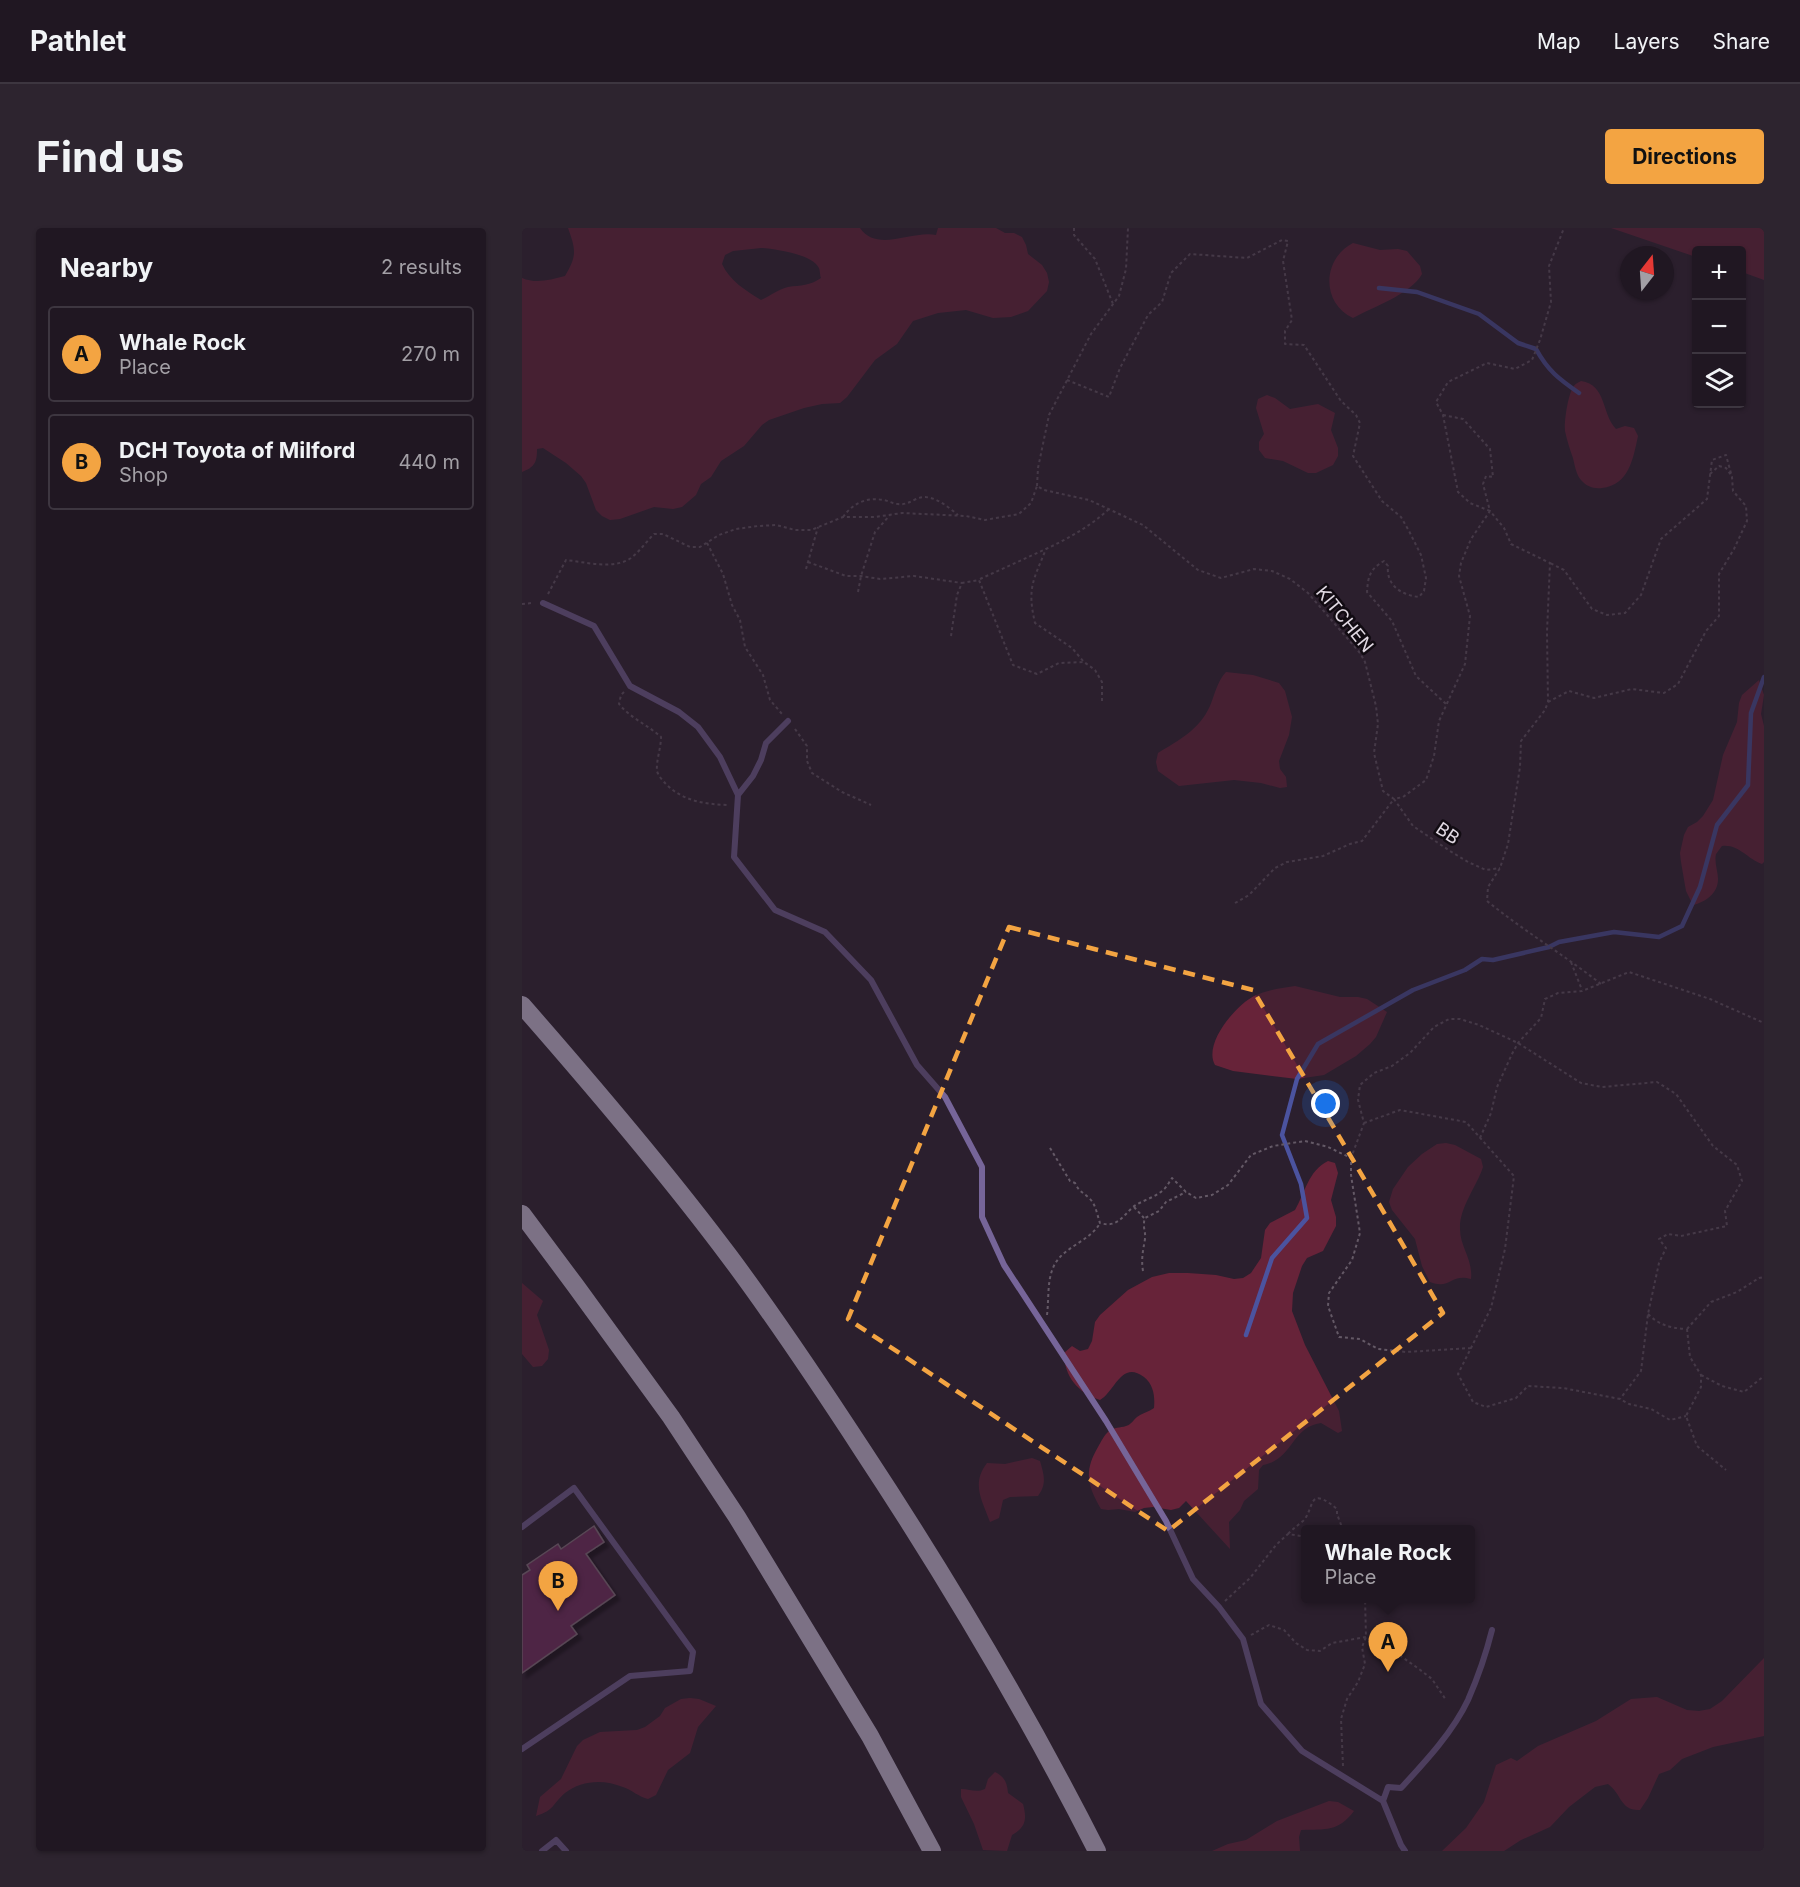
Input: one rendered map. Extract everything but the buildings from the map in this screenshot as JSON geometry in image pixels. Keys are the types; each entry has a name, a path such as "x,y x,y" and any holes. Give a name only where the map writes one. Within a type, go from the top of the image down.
{"highway":[{"path":"522,1005 714,1236 815,1378 914,1528 1003,1675 1097,1851"},
{"path":"522,1214 671,1417 737,1517 870,1736 932,1851"}],"lane":[{"path":"543,603 594,626 630,686 680,712 698,727 720,757 738,798 734,857 775,910 825,932 871,980 917,1065 945,1097 982,1167 982,1217 1004,1265 1106,1421 1166,1521 1193,1579 1219,1607 1243,1639 1261,1704 1302,1751 1383,1801 1405,1851"},
{"path":"738,798 762,760 766,743 788,720"},
{"path":"522,1527 574,1488 693,1652 690,1671 630,1676 522,1749"},
{"path":"1383,1801 1388,1787 1401,1788 1429,1758 1467,1701 1487,1651 1492,1630"},
{"path":"542,1851 556,1840 566,1851"}],"path":[{"path":"1074,228 1074,235 1095,259 1113,305"},
{"path":"543,603 566,560 618,564 629,559 654,534 663,534 690,547 700,547 719,535 735,529 776,525 795,530 811,530 843,517 875,517 902,513 959,516 985,520 1019,514 1031,503 1037,486 1038,468 1049,415 1091,334 1119,296 1126,269 1128,228"},
{"path":"1490,511 1470,503 1458,492 1443,415 1436,402 1448,382 1487,363 1515,369 1532,360 1551,302 1549,266 1564,228"},
{"path":"1067,380 1109,397 1120,368 1148,315 1162,302 1171,273 1190,254 1247,258 1282,240 1288,241 1282,261 1292,320 1285,331 1286,344 1304,345 1341,401 1356,415 1360,423 1353,456 1382,501 1401,517 1410,531 1426,578 1424,591 1419,597 1407,596 1393,587 1387,574 1388,566 1384,561 1374,567 1368,580 1367,592 1392,621 1416,676 1447,704"},
{"path":"1443,415 1463,419 1490,448 1493,477 1486,476 1483,484 1490,511 1504,528 1511,544 1564,570 1592,609 1607,615 1625,614 1641,595 1661,538 1707,500 1712,460 1726,455 1733,491 1746,506 1747,521 1719,574 1719,616 1706,631 1678,684 1664,693 1632,689 1594,698 1569,691 1548,702"},
{"path":"1710,474 1719,466 1726,468 1732,477"},
{"name":"KITCHEN","path":"1037,486 1044,490 1089,500 1143,525 1198,570 1221,578 1254,569 1272,571 1290,579 1308,593 1360,653 1365,662 1378,724 1374,753 1376,763 1383,791 1394,799"},
{"path":"843,517 851,506 865,500 883,500 899,505 926,497 938,501 959,516"},
{"path":"808,562 846,576 880,579 914,576 962,583 979,580 1069,538 1096,521 1110,508"},
{"path":"1235,903 1249,895 1275,868 1287,862 1323,856 1362,841 1394,799 1403,796 1426,780 1434,756 1439,721 1465,664 1470,616 1459,576 1461,562 1471,539 1490,511"},
{"path":"858,592 875,532 890,515"},
{"path":"806,569 818,527"},
{"path":"707,543 723,574 732,605 740,620 745,647 763,675 770,700 807,746 807,761 812,773 842,792 871,805"},
{"path":"1046,549 1031,586 1030,603 1035,623 1072,648 1084,662 1095,670 1101,682 1102,701"},
{"path":"1550,563 1547,632 1548,702 1545,710 1521,741 1520,767 1508,844 1500,868 1488,887 1487,902 1549,947 1570,959 1601,984"},
{"path":"979,580 1013,665 1037,674 1059,663 1084,662"},
{"path":"951,636 957,595 962,583"},
{"path":"630,686 621,695 619,704 626,712 651,727 661,737 657,771 668,786 683,797 698,802 728,805 738,798"},
{"name":"BB","path":"1394,799 1413,826 1450,851 1486,870 1500,868"},
{"path":"1570,959 1582,991"},
{"path":"1480,1138 1491,1113 1497,1087 1518,1043 1541,1018 1545,999 1558,993 1582,991 1629,972 1710,999 1764,1023"},
{"path":"1471,1348 1406,1352 1377,1349 1360,1339 1339,1337 1328,1306 1329,1293 1352,1260 1360,1233 1351,1175 1351,1158 1364,1123 1358,1100 1360,1085 1374,1073 1392,1066 1410,1053 1434,1027 1449,1019 1460,1019 1479,1025 1518,1043 1581,1083 1602,1087 1657,1082 1676,1094 1713,1146 1737,1165 1742,1180 1725,1211 1727,1226 1681,1236 1668,1234 1659,1239 1666,1248 1659,1263 1648,1314 1641,1371 1620,1399"},
{"path":"1364,1123 1400,1110 1466,1122 1514,1176 1505,1249 1491,1308 1458,1374 1473,1402 1486,1407 1516,1398 1528,1386 1563,1388 1620,1399 1629,1404 1651,1408 1670,1420 1686,1416"},
{"path":"1101,1223 1108,1225 1119,1221 1134,1207 1163,1191 1172,1178 1196,1198 1212,1195 1228,1185 1251,1155 1273,1146 1305,1141 1328,1147 1351,1158"},
{"path":"1050,1148 1070,1180 1094,1204 1101,1223"},
{"path":"1143,1271 1141,1253 1145,1235 1142,1227 1145,1218 1159,1211 1166,1202 1186,1192"},
{"path":"1134,1207 1145,1218"},
{"path":"1046,1328 1047,1297 1053,1267 1065,1253 1097,1229 1101,1223"},
{"path":"1648,1314 1658,1323 1674,1329 1686,1329 1711,1302 1737,1292 1764,1277"},
{"path":"1686,1329 1690,1357 1701,1374 1722,1386 1744,1392 1764,1376"},
{"path":"1701,1374 1701,1387 1686,1416 1697,1446 1726,1470"},
{"path":"1219,1607 1250,1578 1276,1545 1304,1520 1311,1503 1315,1500 1322,1499 1337,1509 1340,1525"},
{"path":"1288,1534 1301,1536"},
{"path":"1343,1777 1344,1744 1341,1719 1347,1699 1358,1682 1365,1664 1362,1647 1366,1637 1365,1603"},
{"path":"1243,1639 1269,1625 1284,1630 1296,1643 1307,1650 1320,1651 1332,1643 1366,1637 1378,1646 1395,1652 1432,1679 1446,1700"}],"highlighted area":[{"path":"1009,927 1253,990 1443,1313 1168,1531 848,1319"}],"shaded area":[{"path":"568,228 860,228 867,235 885,240 916,235 936,235 938,228 996,228 1022,237 1028,254 1042,265 1049,282 1047,291 1028,311 1011,317 993,318 966,310 938,313 913,321 897,344 875,360 840,403 804,408 769,420 744,446 721,461 711,477 701,484 696,495 682,507 673,509 654,507 620,519 610,520 596,510 581,476 543,448 537,449 536,461 522,472 522,278 538,281 565,276 574,253","holes":["761,248 793,253 809,259 819,268 821,278 809,284 785,288 761,300 733,280 722,264 725,255 733,251"]},
{"path":"1611,228 1764,228 1764,280 1746,273 1746,246 1692,246 1692,256 1674,249 1674,246 1664,246"},
{"path":"1353,243 1380,250 1407,251 1420,266 1422,274 1401,294 1353,318 1335,302 1329,281 1335,259"},
{"path":"1581,381 1595,388 1600,394 1611,423 1616,429 1625,426 1634,428 1638,436 1632,462 1624,476 1611,486 1590,487 1579,478 1565,431 1568,401 1574,386"},
{"path":"1267,395 1290,409 1318,404 1335,413 1331,430 1338,448 1338,456 1333,465 1316,473 1308,473 1283,461 1265,458 1259,450 1259,442 1264,434 1256,408 1258,399"},
{"path":"1226,672 1253,675 1279,683 1285,691 1292,717 1289,735 1279,761 1280,769 1286,777 1287,787 1280,788 1234,780 1179,786 1158,771 1156,762 1158,753 1188,734 1200,722"},
{"path":"1759,680 1764,695 1761,714 1764,726 1764,862 1762,864 1757,862 1733,847 1722,846 1716,854 1718,879 1716,889 1702,902 1693,905 1686,891 1681,862 1680,853 1684,835 1688,827 1703,816 1713,800 1723,755 1737,722 1742,695"},
{"path":"1295,986 1340,997 1367,999 1387,1012 1376,1037 1356,1056 1324,1075 1297,1079 1233,1071 1215,1065 1212,1056 1217,1037 1238,1008 1259,994"},
{"path":"1437,1144 1455,1145 1481,1159 1483,1167 1460,1221 1462,1242 1470,1265 1471,1279 1459,1278 1437,1284 1430,1282 1422,1266 1415,1239 1392,1210 1389,1202 1393,1189 1408,1167"},
{"path":"1328,1161 1335,1163 1338,1173 1331,1200 1336,1226 1323,1251 1307,1258 1302,1266 1293,1293 1292,1311 1305,1345 1339,1411 1342,1431 1338,1433 1321,1423 1311,1426 1297,1437 1280,1457 1263,1465 1259,1470 1258,1489 1244,1501 1240,1510 1229,1522 1230,1549 1186,1501 1179,1508 1171,1510 1153,1507 1135,1512 1101,1509 1089,1478 1094,1456 1109,1431 1128,1425 1154,1408 1153,1391 1144,1377 1130,1372 1119,1379 1100,1400 1092,1397 1079,1388 1070,1376 1064,1353 1072,1346 1080,1351 1088,1349 1092,1341 1095,1322 1100,1315 1128,1290 1152,1277 1169,1273 1188,1273 1234,1279 1243,1278 1251,1273 1261,1258 1265,1230 1270,1223 1295,1210 1311,1176"},
{"path":"522,1283 543,1301 537,1315 549,1350 548,1359 542,1366 533,1367 522,1354"},
{"path":"1032,1458 1040,1461 1043,1475 1044,1483 1038,1496 1010,1497 1003,1500 999,1518 990,1522 981,1499 979,1485 982,1471 987,1463 1005,1464"},
{"path":"1764,1658 1764,1736 1713,1747 1682,1759 1670,1770 1659,1774 1640,1810 1633,1810 1625,1805 1608,1784 1595,1787 1569,1807 1550,1827 1521,1840 1504,1851 1442,1851 1466,1828 1484,1802 1496,1765 1511,1758 1517,1761 1538,1746 1596,1721 1631,1699 1657,1697 1687,1710 1710,1709 1722,1701"},
{"path":"690,1698 716,1706 698,1727 690,1753 668,1770 656,1795 648,1799 616,1784 585,1783 565,1793 550,1809 536,1816 540,1797 561,1779 577,1746 583,1740 600,1732 637,1730 645,1727 660,1716 665,1708 681,1699"},
{"path":"995,1772 1005,1781 1008,1793 1023,1804 1024,1809 1023,1826 1012,1835 1007,1851 983,1850 961,1797 961,1789 976,1791 985,1789 988,1779"},
{"path":"1329,1801 1338,1802 1354,1811 1337,1826 1301,1830 1300,1851 1212,1851 1246,1840 1277,1821"}],"waterway":[{"path":"1379,288 1417,292 1479,314 1518,343 1536,349 1554,374 1579,393"},
{"path":"1246,1335 1272,1258 1307,1218 1301,1184 1282,1135 1297,1079 1318,1044 1413,990 1465,970 1482,959 1493,960 1549,947 1559,942 1614,932 1659,937 1682,926 1700,887 1717,825 1748,785 1751,713 1764,677"}],"place":[{"name":"DCH Toyota of Milford","path":"558,1611"},
{"name":"Whale Rock","path":"1388,1672"}]}
